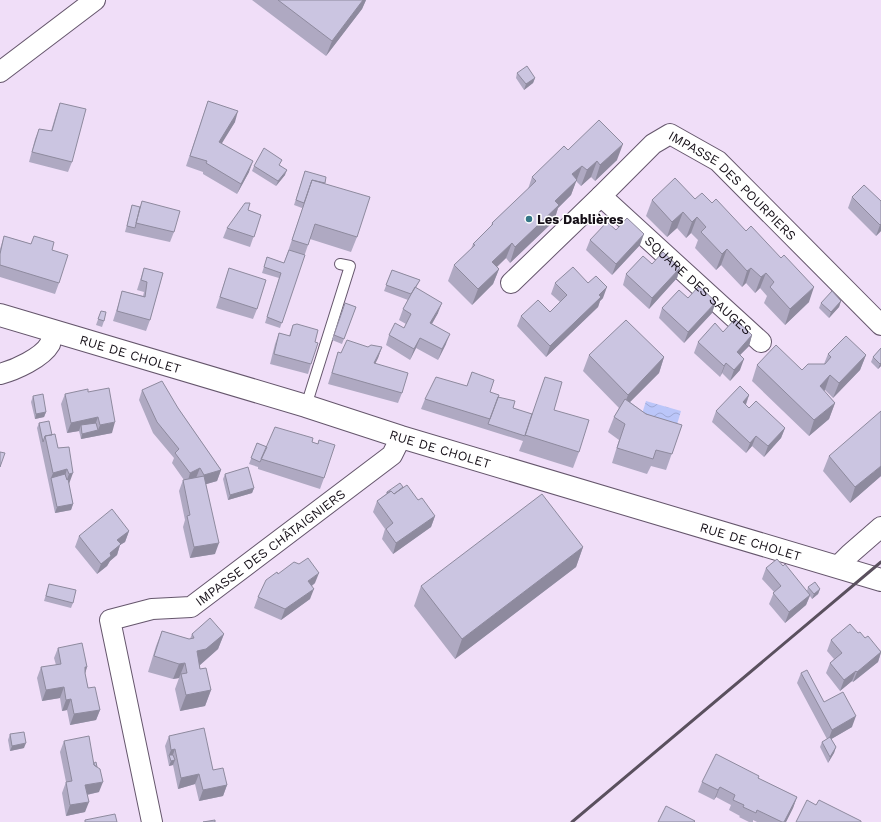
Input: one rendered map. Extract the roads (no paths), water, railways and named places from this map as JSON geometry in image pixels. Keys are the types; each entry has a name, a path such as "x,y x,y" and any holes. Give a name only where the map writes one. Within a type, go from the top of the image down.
{"main road":[{"name":"RUE DE CHOLET","path":"0,315 306,406 401,437 881,580"}],"street":[{"path":"0,72 95,0"},
{"name":"IMPASSE DES POURPIERS","path":"511,283 653,144 670,134 718,161 881,325"},
{"name":"SQUARE DES SAUGES","path":"601,196 761,342"},
{"path":"0,374 10,371 34,359 49,345 54,332"},
{"name":"IMPASSE DES CHÂTAIGNIERS","path":"152,822 110,620 152,609 192,607 392,455 401,437"},
{"path":"838,566 881,527"}],"lane":[{"path":"306,406 350,266 340,264"}],"water":[{"path":"646,401 681,411 676,428 641,417"}],"railway":[{"path":"572,822 881,562"}],"place":[{"name":"Les Dablières","path":"529,219"}]}
